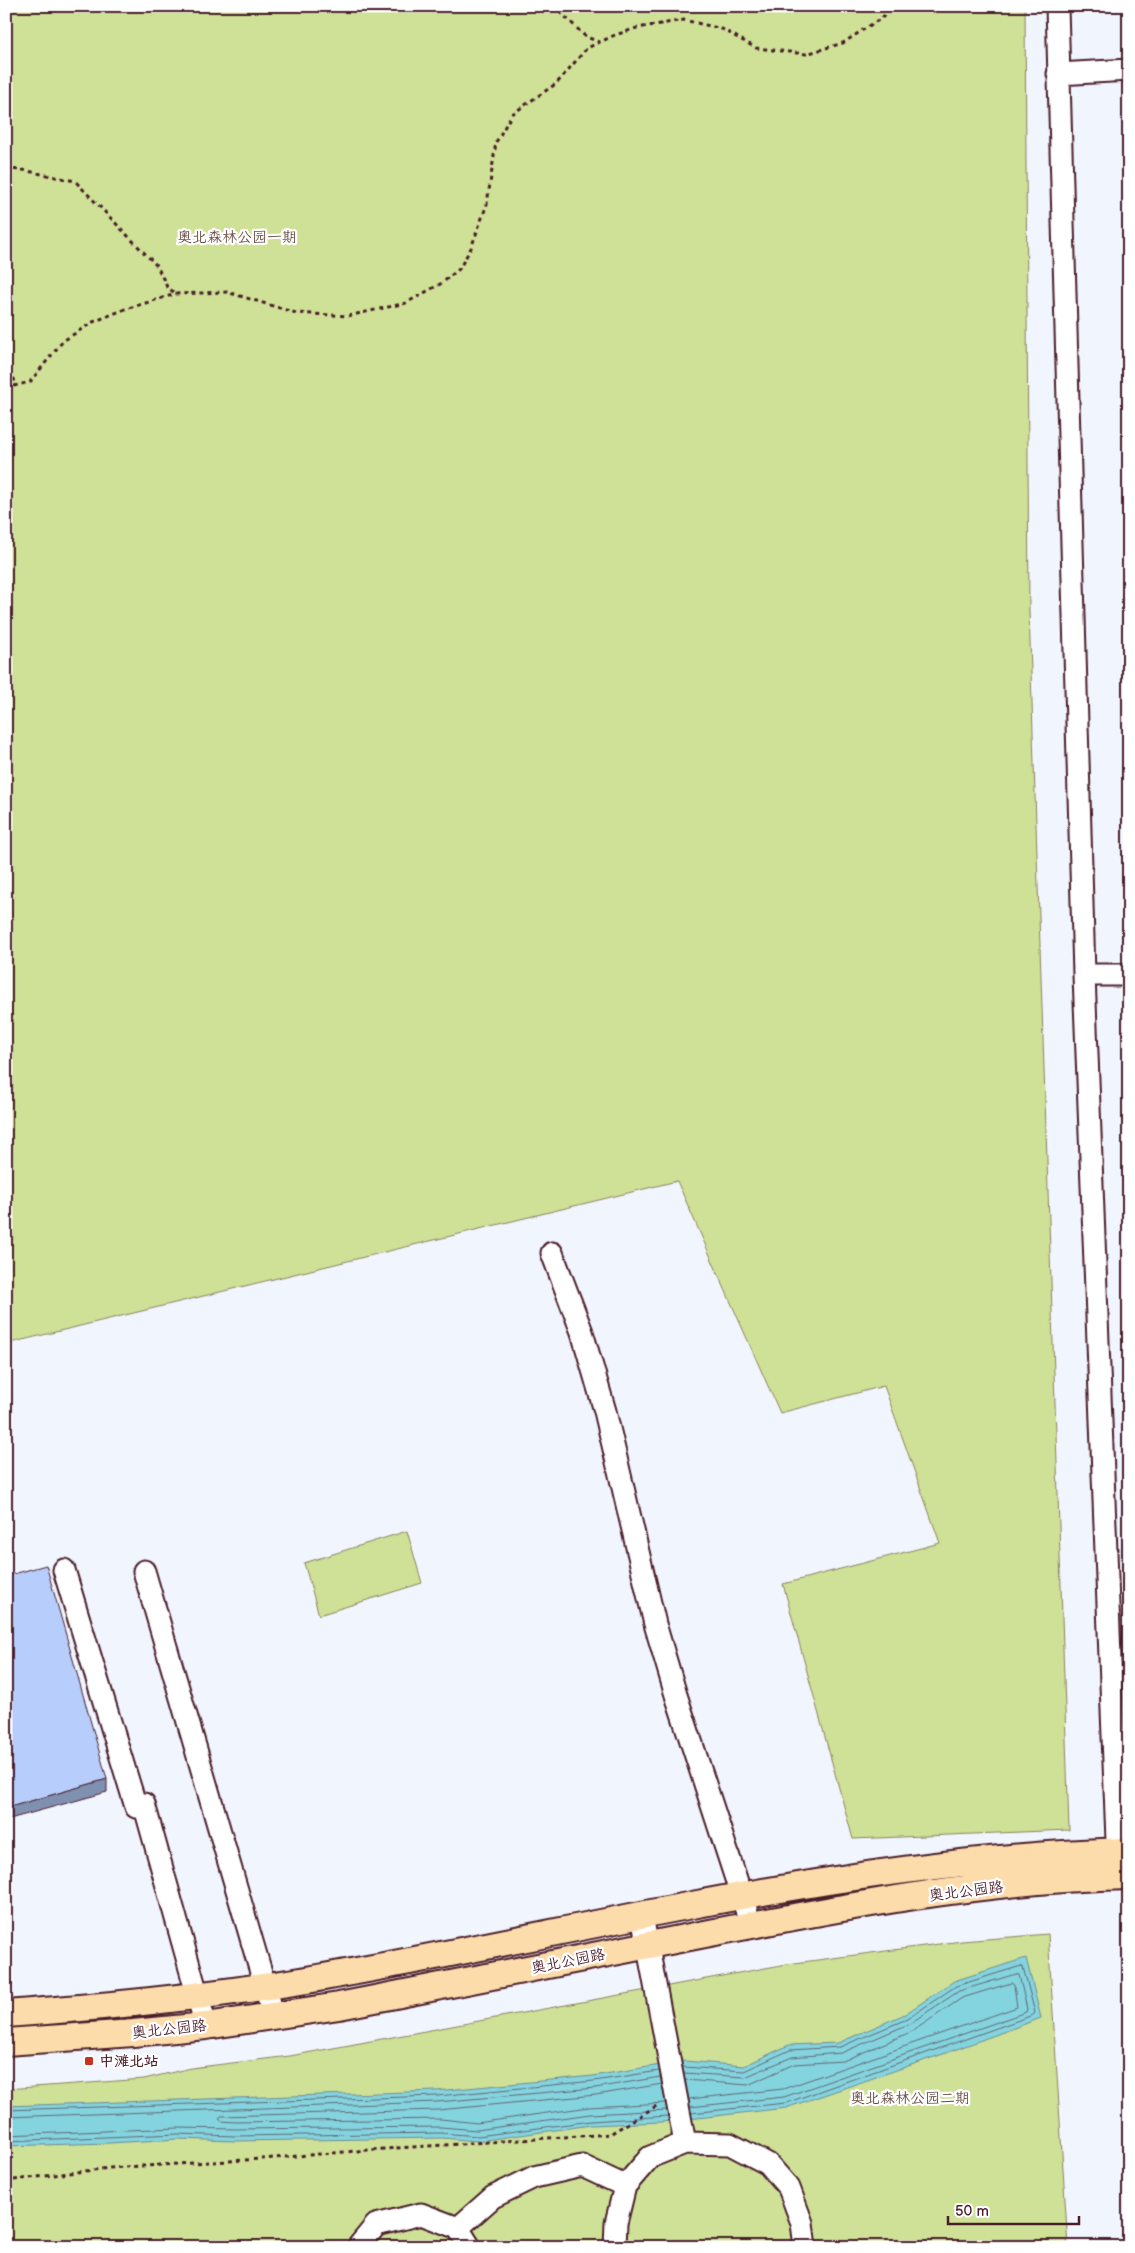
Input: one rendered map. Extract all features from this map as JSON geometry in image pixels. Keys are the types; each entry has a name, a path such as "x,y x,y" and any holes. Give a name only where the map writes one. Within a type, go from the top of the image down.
{"main road":[{"name":"奥北公园路","path":"6,2014 198,1996 266,1986 333,1975 742,1897 898,1871 973,1862 1124,1864"},
{"name":"奥北公园路","path":"6,2042 133,2033 274,2017 339,2006 751,1925 912,1898 1044,1881 1124,1864"}],"street":[{"path":"1056,6 1084,974 1124,1864"},
{"path":"1058,74 1129,70"},
{"path":"1084,974 1129,974"},
{"path":"552,1253 582,1332 604,1411 658,1632 676,1694 751,1925"},
{"path":"64,1570 136,1807 144,1804 206,2026"},
{"path":"144,1571 274,2017"},
{"path":"642,1916 685,2143"},
{"path":"615,2247 616,2222 625,2186 650,2157 685,2143 730,2144 768,2164 789,2188 802,2223 805,2247"},
{"path":"458,2228 493,2197 534,2177 582,2166 625,2186"},
{"path":"358,2247 376,2225 421,2214 458,2228 470,2247"}],"path":[{"path":"554,6 586,37 600,42"},
{"path":"6,388 30,382 62,342 92,322 125,309 176,294 227,292 296,313 348,316 406,303 442,283 459,269 472,248 487,204 496,142 512,114 557,83 587,48 600,42 638,28 684,20 722,28 756,48 806,54 843,43 883,17 889,6"},
{"path":"6,169 23,170 75,181 157,266 166,287 176,294"},
{"path":"6,374 14,379 16,386"},
{"path":"6,2181 109,2168 610,2134 662,2103"}],"green space":[{"name":"奥北森林公园一期","path":"6,6 1025,6 1029,611 1069,1830 853,1839 783,1584 940,1543 884,1386 780,1413 677,1181 6,1344"},
{"path":"407,1531 422,1583 319,1615 304,1563"},
{"name":"奥北森林公园二期","path":"1048,1934 1068,2247 6,2247 6,2089 144,2079 191,2068 290,2056 787,1964 962,1941"}],"water":[{"path":"1026,1958 1041,2018 786,2108 662,2122 591,2125 478,2141 442,2138 235,2141 178,2139 6,2146 6,2106 436,2091 593,2076 685,2061 744,2066 789,2045 838,2043 905,2014 954,1981"}],"building":[{"path":"46,1565 107,1779 6,1808 6,1576"}],"place":[{"name":"中滩北站","path":"89,2061"}]}
